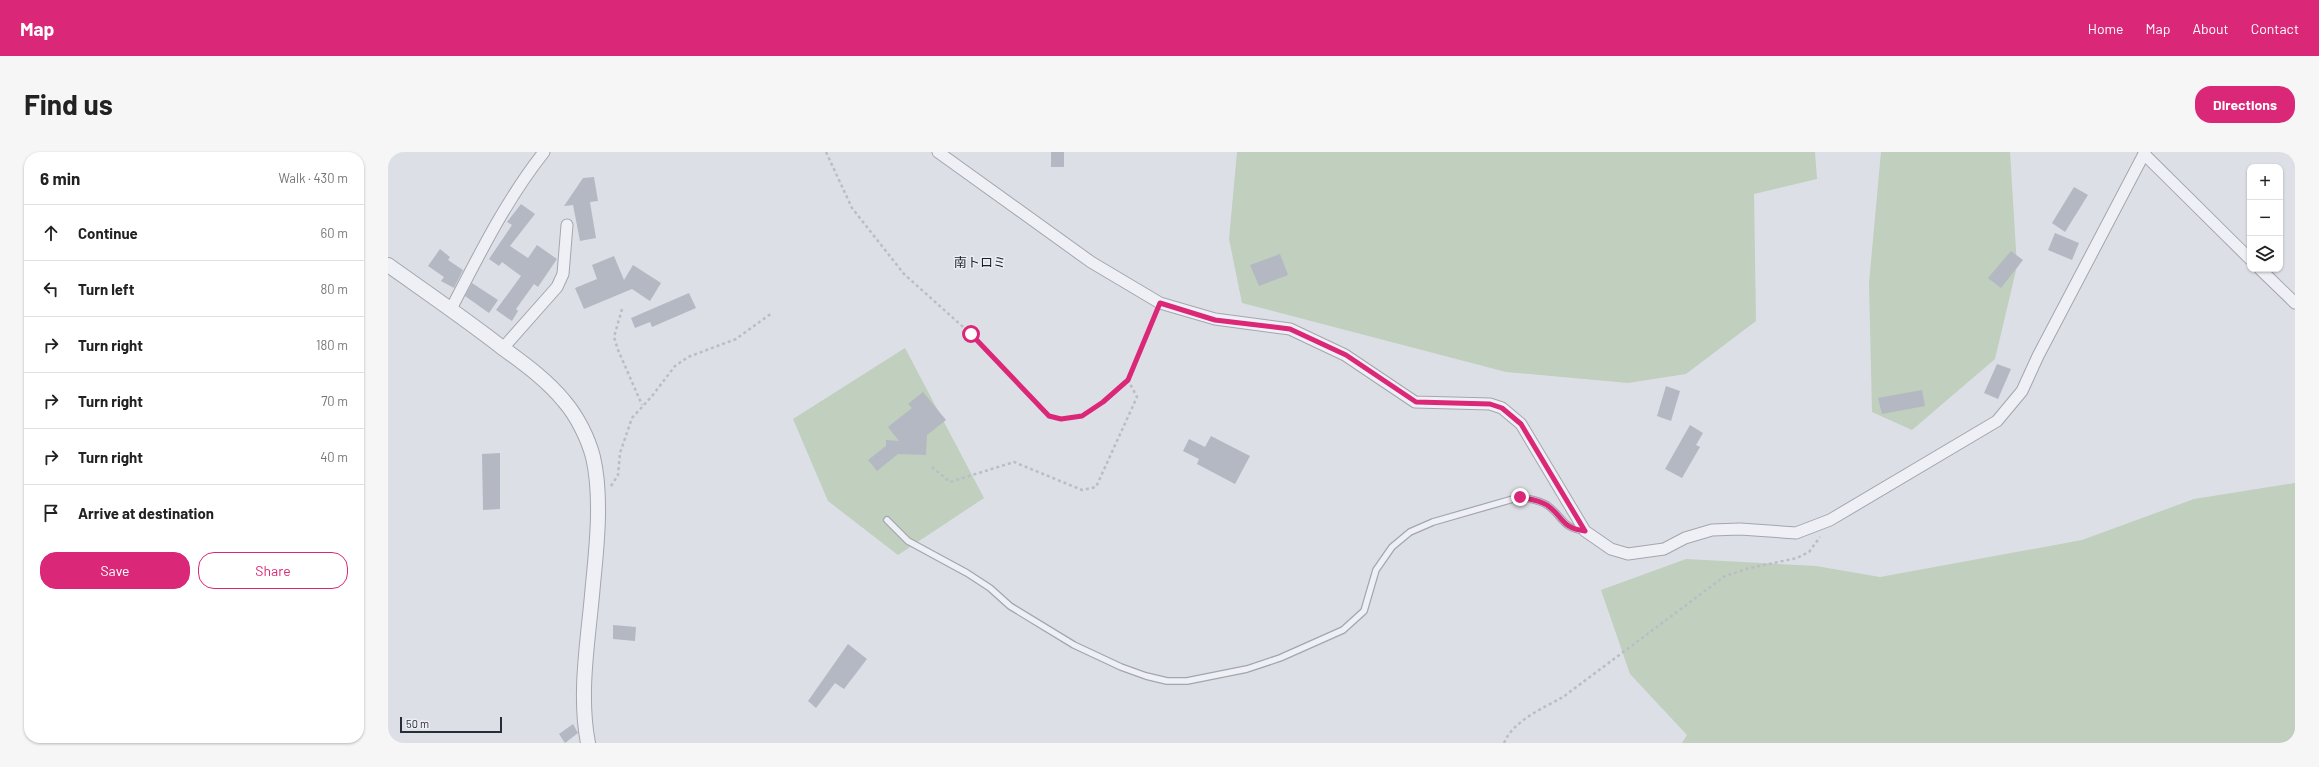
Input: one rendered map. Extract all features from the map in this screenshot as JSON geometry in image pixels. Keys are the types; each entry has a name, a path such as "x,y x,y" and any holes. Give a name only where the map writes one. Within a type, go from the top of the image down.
{"street":[{"path":"450,309 502,212 522,179 544,152"},
{"path":"938,152 1092,262 1160,303 1215,320 1290,329 1346,355 1416,402 1490,404 1502,408 1521,424 1585,531 1611,549 1628,554 1664,549 1685,538 1712,530 1740,529 1796,533 1822,524 1997,421 2022,391 2038,356 2145,153 2247,256"},
{"path":"503,348 538,310 560,281 565,262 567,224"},
{"path":"388,265 503,348 544,380 565,402 583,430 593,457 597,496 595,564 584,690 584,725 588,743"},
{"path":"2263,272 2295,303"}],"lane":[{"path":"887,520 908,541 967,573 990,588 1010,606 1074,645 1121,668 1167,681 1187,681 1247,669 1280,658 1343,630 1364,611 1376,570 1392,547 1410,532 1433,522 1520,497 1534,499 1547,505 1567,526 1585,531"}],"path":[{"path":"826,152 852,208 904,274 971,334 1049,416 1061,419 1082,416 1103,402 1128,380 1160,303"},
{"path":"622,309 614,337 620,358 642,405"},
{"path":"597,496 609,490 618,475 620,453 626,430 642,405 652,396 675,366 688,357 736,339 772,313"},
{"path":"932,467 950,482 1014,462 1082,490 1096,487 1137,398 1128,380"},
{"path":"1504,743 1507,735 1536,712 1563,697 1725,576 1750,568 1797,558 1809,552 1821,536 1822,524"}],"green space":[{"path":"1237,152 1815,152 1817,179 1754,194 1756,321 1686,374 1628,383 1506,372 1242,303 1229,239"},
{"path":"1881,152 2010,152 2017,266 1995,359 1912,430 1872,412 1869,283"},
{"path":"905,348 984,498 898,555 828,501 793,419"},
{"path":"2295,483 2295,743 1682,743 1687,735 1630,674 1601,590 1686,559 1816,566 1880,577 2082,540 2194,499"}],"building":[{"path":"1051,152 1064,152 1064,167 1051,167"},
{"path":"594,177 598,201 590,202 596,238 580,241 573,205 564,206 583,178"},
{"path":"2074,187 2088,195 2065,232 2052,223"},
{"path":"521,204 535,214 510,246 528,258 537,245 557,259 538,287 534,284 516,309 518,311 512,321 496,310 521,276 502,262 499,266 489,259 512,225 507,222"},
{"path":"2055,233 2079,243 2072,260 2048,250"},
{"path":"440,249 450,257 448,260 463,270 454,288 441,281 444,277 428,266"},
{"path":"2011,251 2023,260 2001,288 1988,278"},
{"path":"1280,254 1288,275 1259,286 1250,265"},
{"path":"614,256 624,280 633,265 661,283 650,301 632,289 584,309 575,288 597,279 592,265"},
{"path":"472,283 498,300 489,313 465,296"},
{"path":"689,293 696,308 652,327 650,322 635,328 631,318"},
{"path":"1997,364 2011,369 1998,399 1984,393"},
{"path":"1666,386 1680,391 1671,421 1657,416"},
{"path":"1922,390 1925,406 1882,414 1878,398"},
{"path":"923,392 946,420 927,435 926,455 898,454 877,471 868,460 886,446 886,440 899,441 888,427 912,408 908,404"},
{"path":"1690,425 1703,433 1696,445 1700,447 1682,478 1665,469"},
{"path":"1211,436 1250,456 1235,484 1197,464 1199,459 1183,451 1189,439 1205,447"},
{"path":"500,453 500,509 483,510 482,454"},
{"path":"613,625 636,627 635,641 613,639"},
{"path":"848,644 867,659 844,689 835,683 816,708 808,701"},
{"path":"573,724 578,733 565,743 559,734"}],"district":[{"name":"南トロミ","path":"980,262"}],"route":[{"path":"971,334 1049,416 1061,419 1082,416 1103,402 1128,380 1160,303 1215,320 1290,329 1346,355 1389,386 1416,402 1490,404 1502,408 1521,424 1585,531 1576,530 1567,526 1547,505 1534,499 1520,497"}]}
